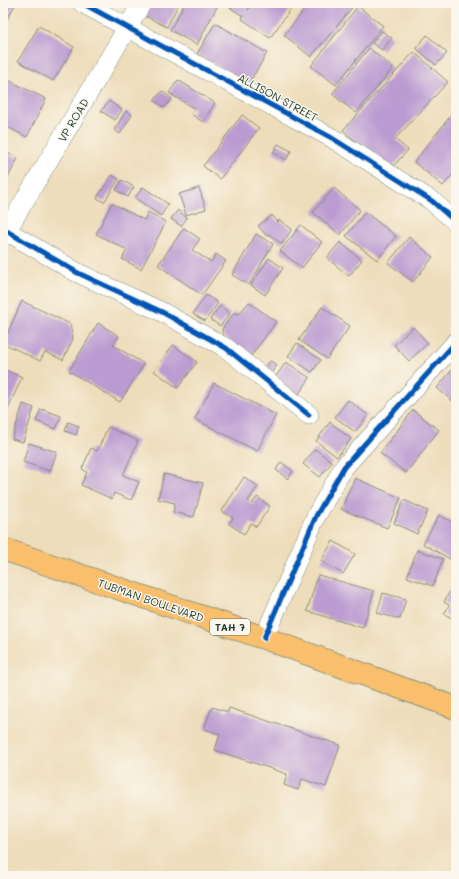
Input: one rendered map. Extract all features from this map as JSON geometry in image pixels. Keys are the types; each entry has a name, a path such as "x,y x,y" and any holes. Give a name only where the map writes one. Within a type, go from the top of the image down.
{"highway":[{"name":"TUBMAN BOULEVARD","path":"3,549 264,638 456,708"}],"street":[{"name":"ALLISON STREET","path":"82,3 332,138 432,201 456,222"},
{"name":"VP ROAD","path":"4,232 142,3"},
{"path":"4,232 78,273 162,312 226,348 309,415"},
{"path":"264,638 316,516 344,467 456,342"}],"building":[{"path":"3,3 16,3 3,27"},
{"path":"144,3 179,3 167,27 139,13"},
{"path":"185,3 219,3 197,45 170,30"},
{"path":"223,3 252,3 248,10 253,3 289,3 293,6 270,38 242,19 243,16"},
{"path":"310,3 355,4 311,57 284,35"},
{"path":"358,6 383,26 336,85 311,66"},
{"path":"215,23 267,53 249,83 197,54"},
{"path":"39,26 74,47 53,81 18,61"},
{"path":"382,31 392,38 382,50 372,43"},
{"path":"427,35 447,53 436,65 416,48"},
{"path":"369,48 393,68 356,113 332,94"},
{"path":"414,52 448,82 395,139 408,150 389,171 343,130"},
{"path":"4,78 46,99 27,137 3,125"},
{"path":"178,80 215,103 203,122 191,114 195,109 169,93"},
{"path":"162,91 172,99 164,108 154,100"},
{"path":"109,101 122,110 115,120 101,111"},
{"path":"456,109 456,170 443,186 414,162"},
{"path":"126,111 132,115 120,134 114,130"},
{"path":"242,115 259,128 220,179 203,166"},
{"path":"278,144 291,151 286,160 273,152"},
{"path":"3,151 18,158 3,188"},
{"path":"112,175 119,179 104,202 97,198"},
{"path":"122,180 134,187 128,197 116,190"},
{"path":"143,187 168,204 161,216 135,198"},
{"path":"199,188 206,209 186,215 179,194"},
{"path":"334,188 360,210 340,235 313,212"},
{"path":"112,203 144,220 148,212 166,222 141,269 122,259 127,250 96,234"},
{"path":"178,210 187,218 181,226 171,219"},
{"path":"365,212 396,236 377,260 346,236"},
{"path":"272,215 278,222 279,220 292,229 282,244 269,234 267,236 258,226"},
{"path":"301,225 322,242 302,268 280,251"},
{"path":"184,228 200,239 192,250 211,262 216,254 226,261 202,295 158,265"},
{"path":"256,234 273,244 249,285 232,275"},
{"path":"409,237 433,257 413,282 388,263"},
{"path":"340,242 362,260 349,276 327,258"},
{"path":"269,258 283,268 265,295 251,285"},
{"path":"206,295 218,303 205,321 193,314"},
{"path":"22,301 70,324 73,339 63,360 45,352 40,361 3,343"},
{"path":"249,302 276,322 251,356 223,335 222,329 234,313 239,314"},
{"path":"220,306 230,314 220,326 210,319"},
{"path":"322,307 350,326 327,359 299,340"},
{"path":"98,323 119,336 113,345 144,364 120,402 69,371"},
{"path":"413,327 428,343 409,361 394,345"},
{"path":"297,343 321,360 312,372 288,356"},
{"path":"173,345 197,362 178,388 154,371"},
{"path":"270,361 277,365 269,376 263,372"},
{"path":"286,362 310,378 296,398 272,382"},
{"path":"456,365 456,404 437,388"},
{"path":"3,369 22,377 3,420"},
{"path":"214,383 276,415 257,451 195,419"},
{"path":"348,400 368,415 355,432 335,417"},
{"path":"23,404 34,408 23,442 12,439"},
{"path":"41,409 61,416 56,429 36,421"},
{"path":"413,410 439,430 406,473 380,453"},
{"path":"68,422 79,426 76,435 65,431"},
{"path":"330,422 351,439 337,457 316,441"},
{"path":"108,427 138,441 123,475 139,482 131,500 114,493 112,499 81,485 87,472 82,469 91,448 97,451"},
{"path":"29,443 57,452 50,471 23,462"},
{"path":"315,449 332,462 320,477 303,464"},
{"path":"281,462 293,471 288,479 276,470"},
{"path":"164,474 203,483 194,517 173,512 175,503 158,499"},
{"path":"244,477 258,486 248,501 252,504 257,497 270,506 256,527 251,523 244,534 229,524 233,518 222,511"},
{"path":"355,478 401,498 387,528 341,509"},
{"path":"404,500 428,511 417,534 394,523"},
{"path":"439,515 456,524 456,553 452,560 423,544"},
{"path":"333,541 355,554 343,574 321,561"},
{"path":"417,550 443,559 433,586 407,577"},
{"path":"318,575 374,591 363,628 307,611"},
{"path":"454,583 456,584 456,620 444,614 449,605 444,602"},
{"path":"383,593 406,599 400,619 377,613"},
{"path":"212,707 228,712 229,708 340,745 326,787 302,779 298,790 284,785 287,774 215,750 220,734 204,729"}],"cycle path":[{"path":"82,3 332,138 432,201 456,222"},
{"path":"3,229 78,273 162,312 226,348 309,415"},
{"path":"264,638 316,516 344,467 456,342"}]}
